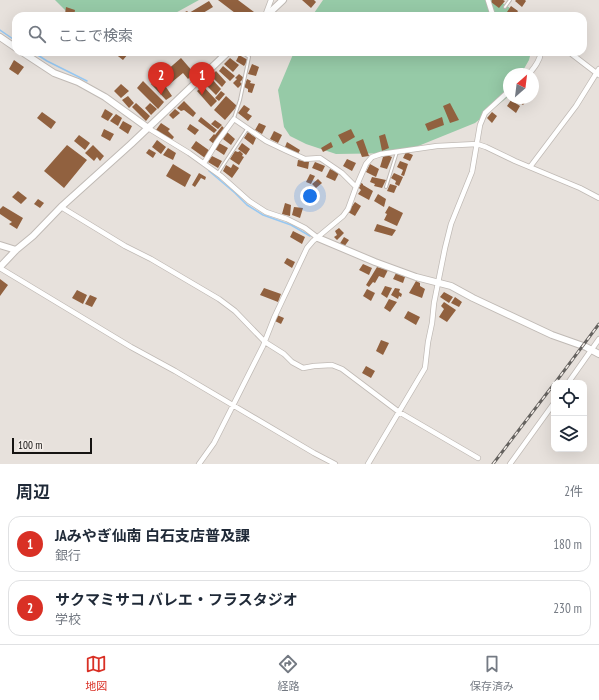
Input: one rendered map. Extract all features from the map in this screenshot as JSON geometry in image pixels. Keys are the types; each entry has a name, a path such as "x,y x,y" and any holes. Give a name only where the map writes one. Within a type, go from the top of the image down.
{"street":[{"path":"266,12 271,0"},
{"path":"270,12 283,0"},
{"path":"488,0 492,12"},
{"path":"0,37 12,45"},
{"path":"28,56 54,73 78,82 106,97 148,128 218,173 249,201 266,212 287,219 305,228 318,238 375,262 416,277 451,286 552,335 599,354"},
{"path":"224,56 33,236 16,250 0,267 131,347 175,371 314,453 336,464"},
{"path":"534,68 540,56"},
{"path":"530,167 576,106 598,73 575,56"},
{"path":"368,464 425,368 438,282 451,224 472,172 480,126 484,113 503,96"},
{"path":"204,163 234,119 266,140 305,159 320,158 342,173 356,187"},
{"path":"199,464 214,443 265,342 274,318 306,248 343,216 348,209 366,164 372,157 381,154 437,146 477,144 580,188 599,198"},
{"path":"61,208 219,299 235,311 265,342 284,354 292,362 303,368 332,364 342,369 399,412 478,458"},
{"path":"0,245 16,250"},
{"path":"570,380 599,339"},
{"path":"510,464 551,407"}],"lane":[{"path":"505,7 510,0"},
{"path":"234,119 240,100 249,57 248,56"},
{"path":"218,173 248,128"},
{"path":"386,187 397,152"}],"green space":[{"path":"55,0 199,0 177,12 67,12"},
{"path":"323,0 498,0 516,12 315,12"},
{"path":"292,56 530,56 524,68 503,68 503,101 475,123 401,153 336,154 306,144 290,136 284,127 278,90"}],"building":[{"path":"218,0 238,0 254,12 234,12"},
{"path":"302,0 314,0 316,2 311,8"},
{"path":"492,0 505,1 499,8 491,2"},
{"path":"209,1 213,7 205,12 191,12"},
{"path":"515,1 526,1 522,7"},
{"path":"511,6 518,11 517,12 507,12"},
{"path":"66,7 75,10 75,12 65,12"},
{"path":"118,56 126,56 123,60"},
{"path":"238,56 248,60 244,66 236,61"},
{"path":"181,58 194,73 188,79 183,73 166,87 172,96 166,100 151,84"},
{"path":"230,58 239,65 233,72 224,64"},
{"path":"14,60 24,67 18,75 9,69"},
{"path":"252,64 259,67 256,76 248,74"},
{"path":"223,66 235,76 230,81 219,71"},
{"path":"216,71 226,82 222,87 211,76"},
{"path":"239,74 244,78 240,82 242,84 238,88 233,83"},
{"path":"211,78 221,89 216,95 205,84"},
{"path":"247,79 251,81 250,83 255,84 252,93 248,92 248,89 244,87"},
{"path":"143,81 164,102 158,109 137,88"},
{"path":"121,84 129,91 121,98 114,91"},
{"path":"203,86 217,101 211,107 197,91"},
{"path":"221,91 225,94 219,101 215,98"},
{"path":"128,96 134,103 129,108 122,100"},
{"path":"226,96 237,106 225,120 214,110"},
{"path":"184,101 196,113 193,117 184,110 181,111 177,108"},
{"path":"136,103 150,116 146,121 132,107"},
{"path":"150,103 157,109 151,115 145,108"},
{"path":"450,103 459,120 450,123 443,106"},
{"path":"508,104 517,104 520,106 516,113 507,106"},
{"path":"244,105 250,109 247,113 252,116 248,121 238,113"},
{"path":"105,109 113,114 108,121 101,117"},
{"path":"175,109 180,113 173,119 169,115"},
{"path":"42,112 56,122 51,129 37,118"},
{"path":"492,112 497,116 492,123 487,118"},
{"path":"116,114 122,118 118,126 110,121"},
{"path":"201,117 217,130 214,133 198,121"},
{"path":"442,117 444,125 428,131 425,124"},
{"path":"215,120 222,125 218,129 211,124"},
{"path":"123,121 132,126 128,134 119,128"},
{"path":"161,123 170,129 168,131 174,137 171,141 156,130"},
{"path":"259,123 266,126 262,134 255,130"},
{"path":"190,124 199,130 195,135 187,129"},
{"path":"222,126 225,129 214,144 209,140"},
{"path":"104,129 114,134 110,141 101,136"},
{"path":"351,129 355,137 343,144 338,135"},
{"path":"274,131 282,135 278,143 270,139"},
{"path":"227,132 235,139 231,145 223,139"},
{"path":"248,132 256,138 253,145 244,138"},
{"path":"385,134 389,148 382,151 379,136"},
{"path":"79,135 90,143 85,150 74,141"},
{"path":"363,139 369,156 362,157 356,142"},
{"path":"157,140 166,147 161,154 152,147"},
{"path":"196,141 210,151 205,158 191,148"},
{"path":"287,142 300,150 298,154 285,147"},
{"path":"331,142 333,147 323,152 321,148"},
{"path":"219,143 228,148 224,155 215,149"},
{"path":"242,143 250,149 246,155 238,149"},
{"path":"67,145 87,160 64,188 44,171"},
{"path":"93,145 104,156 100,161 97,157 94,161 85,153"},
{"path":"168,148 176,153 173,160 163,155"},
{"path":"149,149 156,153 153,158 146,153"},
{"path":"235,151 240,151 244,157 239,165 230,159"},
{"path":"406,152 413,155 410,161 403,158"},
{"path":"387,155 392,157 387,169 380,167 383,157"},
{"path":"212,156 222,161 218,168 208,162"},
{"path":"347,159 356,163 352,171 343,166"},
{"path":"298,160 309,162 308,169 297,166"},
{"path":"400,161 408,164 404,176 401,175 403,170 397,167"},
{"path":"315,162 325,166 322,172 312,168"},
{"path":"173,164 191,175 185,187 166,176"},
{"path":"233,164 239,168 232,178 223,171 226,165 231,168"},
{"path":"370,164 379,169 376,177 366,172"},
{"path":"330,169 339,173 335,181 326,177"},
{"path":"199,173 206,177 205,180 201,178 195,187 192,185"},
{"path":"394,173 403,177 399,186 395,184 396,181 391,178"},
{"path":"310,174 315,176 311,184 306,182"},
{"path":"372,177 386,180 382,188 374,186 375,184 370,182"},
{"path":"318,179 322,183 316,188 312,184"},
{"path":"361,183 373,191 369,200 358,194 361,190 359,188"},
{"path":"390,184 397,186 394,193 387,191"},
{"path":"18,191 27,198 21,204 12,197"},
{"path":"378,194 386,199 384,207 374,201"},
{"path":"38,199 44,203 40,208 34,204"},
{"path":"355,202 361,206 355,216 348,212"},
{"path":"285,203 291,205 290,216 282,214"},
{"path":"3,206 23,218 17,229 9,224 12,222 0,214 0,209"},
{"path":"389,206 403,213 397,226 384,220 387,214 385,213"},
{"path":"294,207 303,208 300,218 292,215"},
{"path":"377,224 396,230 392,236 374,231"},
{"path":"339,228 344,233 337,240 334,237 337,235 335,231"},
{"path":"293,231 305,237 302,244 290,237"},
{"path":"344,237 349,240 344,247 339,245"},
{"path":"287,258 295,262 292,268 284,263"},
{"path":"363,264 372,268 369,275 359,270"},
{"path":"377,267 388,270 384,278 379,276 375,283 373,282 369,287 366,285"},
{"path":"396,273 405,277 403,283 393,279"},
{"path":"0,279 8,285 0,296"},
{"path":"416,281 425,289 422,298 409,293"},
{"path":"385,286 392,288 387,298 381,294"},
{"path":"264,288 281,294 278,302 260,295"},
{"path":"395,288 400,289 399,292 402,294 398,299 391,295"},
{"path":"367,289 375,293 371,301 363,296"},
{"path":"77,290 87,295 83,304 72,298"},
{"path":"444,292 453,297 449,303 440,297"},
{"path":"90,295 97,298 92,307 85,304"},
{"path":"455,297 462,302 459,307 451,303"},
{"path":"389,299 397,302 390,312 384,308"},
{"path":"444,302 456,310 447,322 439,317 444,309 441,306"},
{"path":"408,311 420,317 416,325 404,318"},
{"path":"277,315 284,318 281,324 275,321"},
{"path":"381,340 389,343 383,355 376,351"},
{"path":"366,366 375,371 371,378 362,373"}],"waterway":[{"path":"0,30 12,38"},
{"path":"39,56 87,81"},
{"path":"209,171 247,205 263,215 291,225 310,236"}],"railway":[{"path":"557,380 599,324"},
{"path":"493,464 551,388"}],"place":[{"name":"サクマミサコ バレエ・フラスタジオ","path":"161,95"},
{"name":"JAみやぎ仙南 白石支店普及課","path":"202,95"}]}
